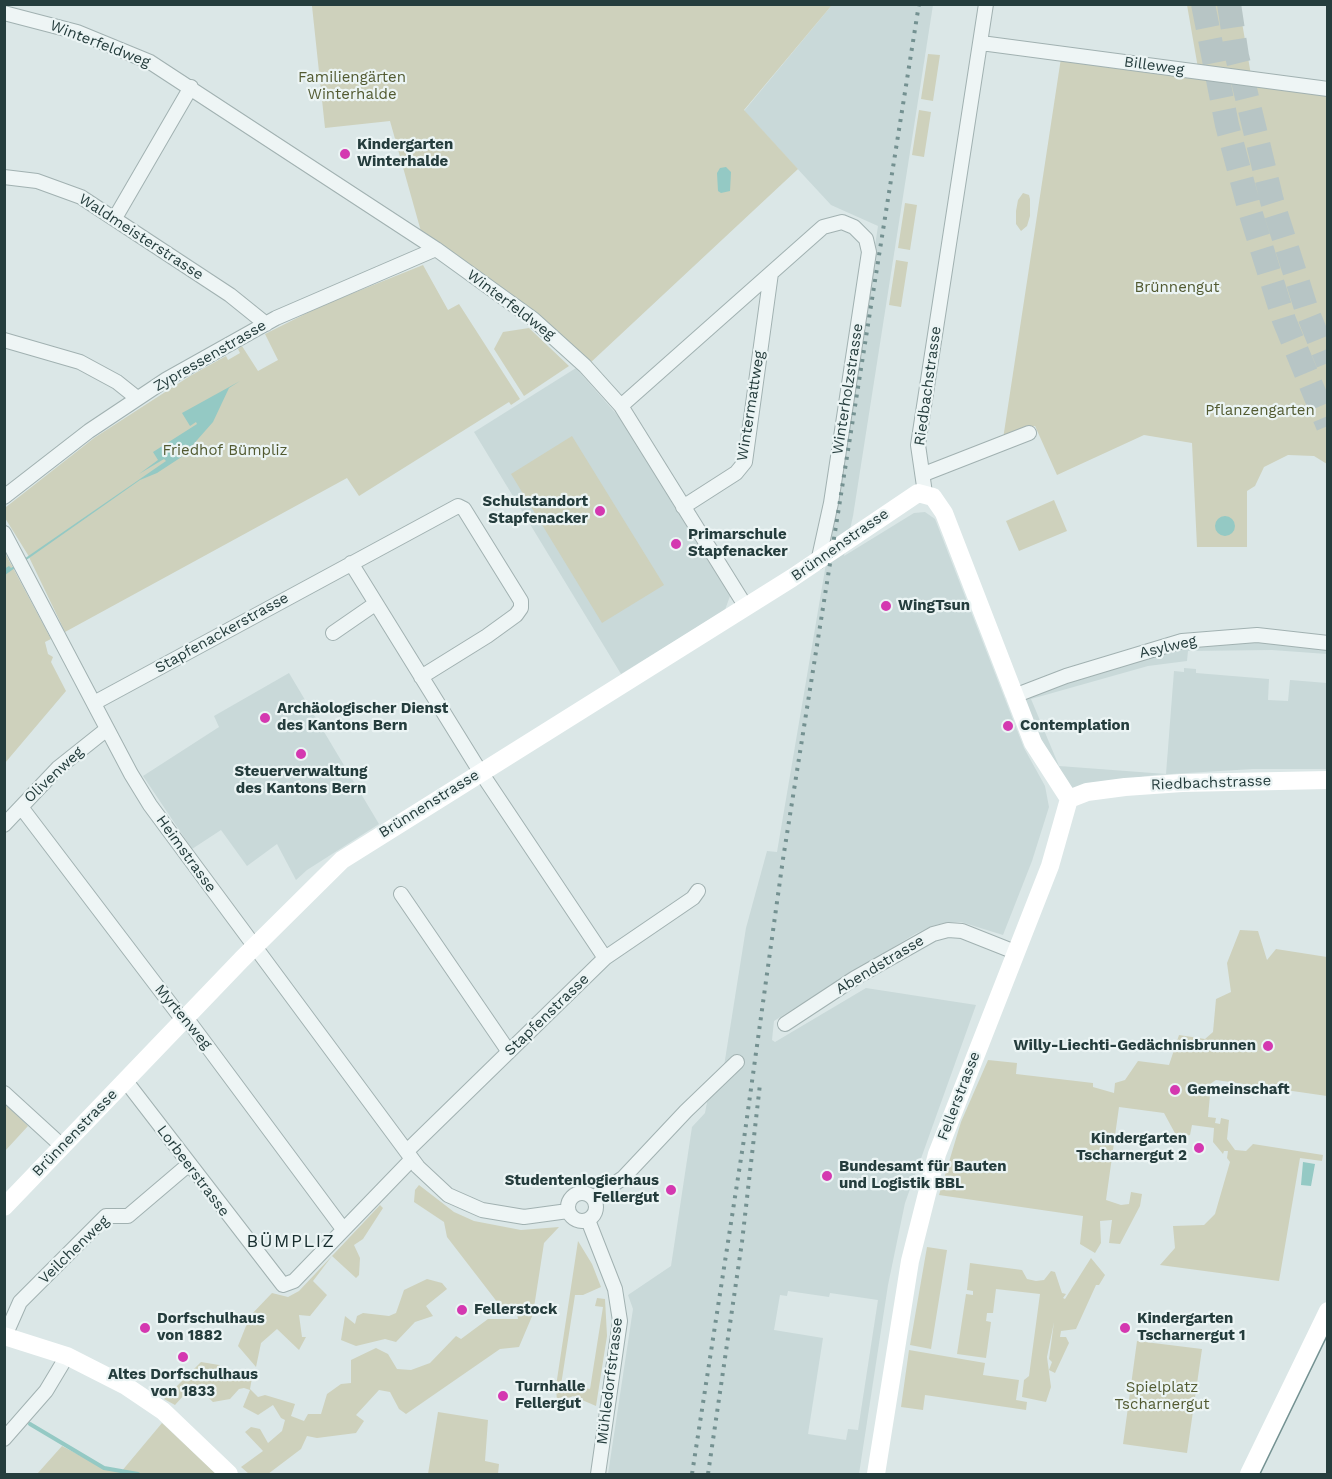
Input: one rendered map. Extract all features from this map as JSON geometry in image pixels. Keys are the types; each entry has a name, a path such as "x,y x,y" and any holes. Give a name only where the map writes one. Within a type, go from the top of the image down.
{"street":[{"name":"Riedbachstrasse","path":"925,493 924,474 918,453 919,438 987,4"},
{"name":"Winterfeldweg","path":"4,13 77,32 150,62 436,249 538,323 585,366 621,405 746,608"},
{"name":"Billeweg","path":"981,43 1328,89"},
{"path":"115,218 191,87"},
{"name":"Waldmeisterstrasse","path":"4,177 27,179 62,188 115,218 253,311 266,324"},
{"name":"Winterholzstrasse","path":"771,273 823,227 835,222 848,224 863,235 869,252 831,503 818,561"},
{"name":"Zypressenstrasse","path":"4,497 89,431 136,398 266,324 436,249"},
{"path":"621,405 771,273"},
{"name":"Wintermattweg","path":"683,507 736,473 745,462 771,273"},
{"path":"4,340 80,362 117,382 136,398"},
{"path":"924,474 1029,433"},
{"name":"Brünnenstrasse","path":"4,1207 254,947 342,860 746,608 897,505 918,493 925,493"},
{"path":"925,493 935,500 944,513 1032,743 1069,799"},
{"name":"Stapfenackerstrasse","path":"94,703 458,506 464,509 521,601 521,608 516,615 421,677"},
{"name":"Heimstrasse","path":"4,533 131,774 163,824 409,1155"},
{"path":"351,563 480,772 605,958"},
{"path":"333,633 375,604"},
{"name":"Asylweg","path":"1014,696 1066,676 1182,641 1257,635 1328,643"},
{"name":"Olivenweg","path":"4,825 58,768 107,729"},
{"name":"Riedbachstrasse","path":"1069,799 1087,792 1135,786 1255,780 1328,780"},
{"name":"Fellerstrasse","path":"876,1474 906,1282 928,1184 943,1134 1050,866 1069,799"},
{"name":"Myrtenweg","path":"21,807 343,1229"},
{"name":"Stapfenstrasse","path":"287,1285 294,1281 409,1155 509,1052 605,958 693,898 698,891"},
{"path":"401,894 509,1052"},
{"name":"Abendstrasse","path":"785,1024 873,968 933,934 953,929 1015,952"},
{"path":"593,1198 623,1178 686,1111 737,1062"},
{"name":"Lorbeerstrasse","path":"125,1080 278,1282 287,1285"},
{"path":"4,1093 62,1146"},
{"path":"409,1155 422,1172 448,1195 482,1210 524,1217 568,1210"},
{"name":"Veilchenweg","path":"5,1336 20,1302 106,1216 127,1216 188,1165"},
{"path":"585,1193 593,1198 596,1211 588,1220 577,1221 568,1210 570,1200 574,1195 585,1193"},
{"name":"Mühledorfstrasse","path":"588,1220 615,1289 620,1321 598,1474"},
{"path":"1249,1474 1328,1311"},
{"path":"5,1336 67,1356 106,1374 155,1405 229,1474"},
{"path":"4,1439 46,1391 67,1356"}],"shaded area":[{"path":"832,5 933,5 853,516 844,556 914,513 925,512 935,519 1024,748 1045,786 1049,807 1032,861 1003,935 961,922 932,926 915,934 774,1021 772,1040 775,1042 866,988 976,1005 905,1203 888,1285 859,1474 608,1474 633,1309 628,1295 671,1266 692,1127 705,1113 708,1097 721,1085 746,928 767,851 777,852 829,546 878,226 831,205 744,111","holes":["788,1291 829,1297 830,1293 878,1300 858,1430 848,1429 846,1440 808,1434 823,1338 774,1330 780,1295 787,1296"]},
{"name":"Schulstandort Stapfenacker","path":"576,368 619,417 730,596 725,610 621,674 474,432"},
{"path":"1257,638 1327,647 1327,654 1272,650 1188,651 1187,661 1148,666 1031,699 1059,766 1166,774 1174,671 1184,672 1184,668 1196,669 1196,673 1269,679 1268,700 1288,701 1290,680 1327,683 1327,769 1253,769 1155,775 1084,785 1067,791 1020,697 1157,651"},
{"path":"289,673 379,824 307,870 296,880 277,844 247,866 221,830 192,849 143,776 219,727 214,716"}],"green space":[{"name":"Familiengärten Winterhalde","path":"320,4 832,5 744,110 798,169 589,364 422,235 390,121 325,128 312,6"},
{"path":"1187,5 1239,5 1251,75 1198,68"},
{"path":"928,54 940,55 933,101 921,99"},
{"name":"Brünnengut","path":"1061,58 1327,96 1327,464 1314,456 1288,455 1264,467 1255,486 1247,491 1247,547 1197,547 1192,443 1144,435 1057,475 1035,426 1003,439"},
{"path":"919,110 931,112 924,157 912,155"},
{"path":"1023,193 1029,195 1030,216 1027,226 1021,231 1016,224 1016,211 1018,200"},
{"path":"905,203 917,205 910,250 898,248"},
{"path":"896,260 908,262 901,307 889,305"},
{"name":"Friedhof Bümpliz","path":"423,265 448,310 459,304 520,399 511,405 509,402 359,496 347,478 65,632 28,555 5,518 6,507 94,438 190,376 226,356 228,360 240,353 238,349 242,346 258,371 278,360 265,334 321,306"},
{"path":"529,328 569,366 524,396 494,349 503,332"},
{"path":"572,436 664,585 602,623 511,474"},
{"path":"1054,500 1067,531 1019,551 1006,521"},
{"path":"4,551 51,639 45,642 48,654 53,657 51,662 66,691 5,763"},
{"path":"1240,930 1258,931 1267,960 1276,949 1327,957 1327,1096 1216,1080 1204,1088 1210,1095 1208,1117 1216,1118 1215,1123 1220,1124 1221,1118 1229,1120 1227,1139 1235,1150 1246,1151 1253,1144 1323,1155 1322,1161 1300,1158 1279,1281 1160,1265 1175,1248 1173,1226 1204,1225 1215,1214 1230,1162 1227,1158 1228,1151 1224,1151 1223,1154 1213,1142 1214,1128 1192,1125 1190,1135 1177,1137 1164,1113 1119,1107 1106,1200 1121,1205 1129,1204 1131,1192 1142,1194 1140,1206 1120,1244 1109,1243 1112,1220 1100,1221 1101,1243 1095,1253 1080,1244 1083,1216 939,1195 961,1122 988,1060 1017,1063 1016,1074 1093,1083 1093,1087 1114,1093 1115,1083 1125,1080 1138,1061 1169,1065 1179,1035 1205,1039 1213,1032 1216,999 1231,992 1227,963"},
{"path":"5,1104 28,1126 4,1151"},
{"path":"419,1185 454,1212 474,1221 521,1230 559,1227 544,1243 533,1314 519,1347 500,1349 406,1414 399,1409 390,1392 379,1390 356,1415 364,1421 356,1433 317,1438 307,1436 301,1449 268,1474 249,1474 241,1467 263,1451 245,1432 251,1427 260,1429 268,1443 282,1431 285,1420 281,1418 273,1405 258,1415 243,1407 250,1390 244,1388 239,1389 230,1399 213,1402 194,1384 175,1405 164,1399 201,1362 219,1365 233,1374 242,1369 253,1372 250,1389 258,1397 265,1395 295,1404 291,1416 304,1421 308,1414 321,1414 327,1394 341,1384 351,1383 351,1360 376,1348 388,1354 397,1369 411,1370 430,1363 456,1336 461,1339 488,1319 518,1319 517,1313 501,1307 447,1237 444,1222 414,1202 415,1190"},
{"path":"380,1205 383,1208 363,1239 354,1245 360,1258 359,1275 356,1278 332,1256 313,1281 327,1295 310,1316 299,1315 302,1337 306,1337 299,1350 277,1329 261,1343 256,1367 238,1346 250,1316 272,1293 288,1297 299,1291"},
{"path":"578,1241 592,1264 601,1287 583,1295 575,1295 561,1385 590,1389 603,1307 595,1306 597,1298 605,1299 607,1336 596,1406 573,1396 557,1403 556,1386"},
{"path":"927,1247 947,1250 931,1349 910,1345"},
{"path":"1091,1258 1105,1275 1099,1285 1096,1285 1076,1329 1061,1331 1060,1337 1066,1337 1069,1343 1055,1373 1049,1370 1052,1362 1049,1359 1054,1322 1047,1357 1051,1387 1046,1402 1022,1397 1024,1380 1029,1376 1040,1294 996,1289 993,1313 987,1313 986,1321 991,1322 986,1358 957,1354 966,1294 973,1295 973,1291 967,1290 970,1263 1022,1270 1027,1279 1036,1281 1044,1280 1051,1271 1055,1272 1062,1293 1066,1294 1063,1298 1065,1299"},
{"path":"427,1279 442,1283 447,1289 426,1306 433,1316 415,1322 396,1342 385,1339 356,1346 341,1340 345,1316 355,1324 357,1316 363,1313 389,1316 396,1313 404,1290"},
{"name":"Spielplatz Tscharnergut","path":"1137,1341 1202,1349 1187,1453 1123,1444"},
{"path":"909,1350 985,1363 983,1375 1019,1380 1016,1400 1027,1402 1026,1410 925,1395 923,1410 901,1407"},
{"path":"438,1412 488,1420 485,1461 499,1464 498,1474 428,1474"},
{"path":"162,1423 216,1474 37,1474 62,1446 104,1468 121,1472"}],"water":[{"path":"726,167 731,172 730,191 721,193 718,191 717,173 720,168"},
{"path":"240,381 229,388 213,422 183,456 157,473 140,480 5,575 4,569 9,566 11,568 166,461 164,459 139,474 158,460 153,452 197,424 196,422 190,426 182,413"},
{"path":"1225,516 1232,519 1235,526 1232,533 1225,536 1218,533 1215,526 1218,519"},
{"path":"1303,1162 1315,1164 1311,1186 1301,1185"}],"waterway":[{"path":"30,1424 104,1468 138,1474"}],"tunnel":[{"path":"1203,4 1227,125 1250,211 1284,320 1328,426"},
{"path":"1229,4 1237,56 1272,201 1307,311 1328,363"}],"tram line":[{"path":"1260,1474 1328,1334"}],"railway":[{"path":"692,1474 744,1139 783,859 919,4"},
{"path":"708,1474 742,1242 760,1084"}],"place":[{"name":"Kindergarten Winterhalde","path":"345,154"},
{"name":"Schulstandort Stapfenacker","path":"600,511"},
{"name":"Primarschule Stapfenacker","path":"676,544"},
{"name":"WingTsun","path":"886,606"},
{"name":"Archäologischer Dienst des Kantons Bern","path":"265,718"},
{"name":"Contemplation","path":"1008,726"},
{"name":"Steuerverwaltung des Kantons Bern","path":"301,754"},
{"name":"Willy-Liechti-Gedächnisbrunnen","path":"1268,1046"},
{"name":"Gemeinschaft","path":"1175,1090"},
{"name":"Kindergarten Tscharnergut 2","path":"1199,1148"},
{"name":"Bundesamt für Bauten und Logistik BBL","path":"827,1176"},
{"name":"Studentenlogierhaus Fellergut","path":"671,1190"},
{"name":"Fellerstock","path":"462,1310"},
{"name":"Dorfschulhaus von 1882","path":"145,1328"},
{"name":"Kindergarten Tscharnergut 1","path":"1125,1328"},
{"name":"Altes Dorfschulhaus von 1833","path":"183,1357"},
{"name":"Turnhalle Fellergut","path":"503,1396"}],"district":[{"name":"BÜMPLIZ","path":"291,1242"}],"park label":[{"name":"Pflanzengarten","path":"1260,411"}]}
